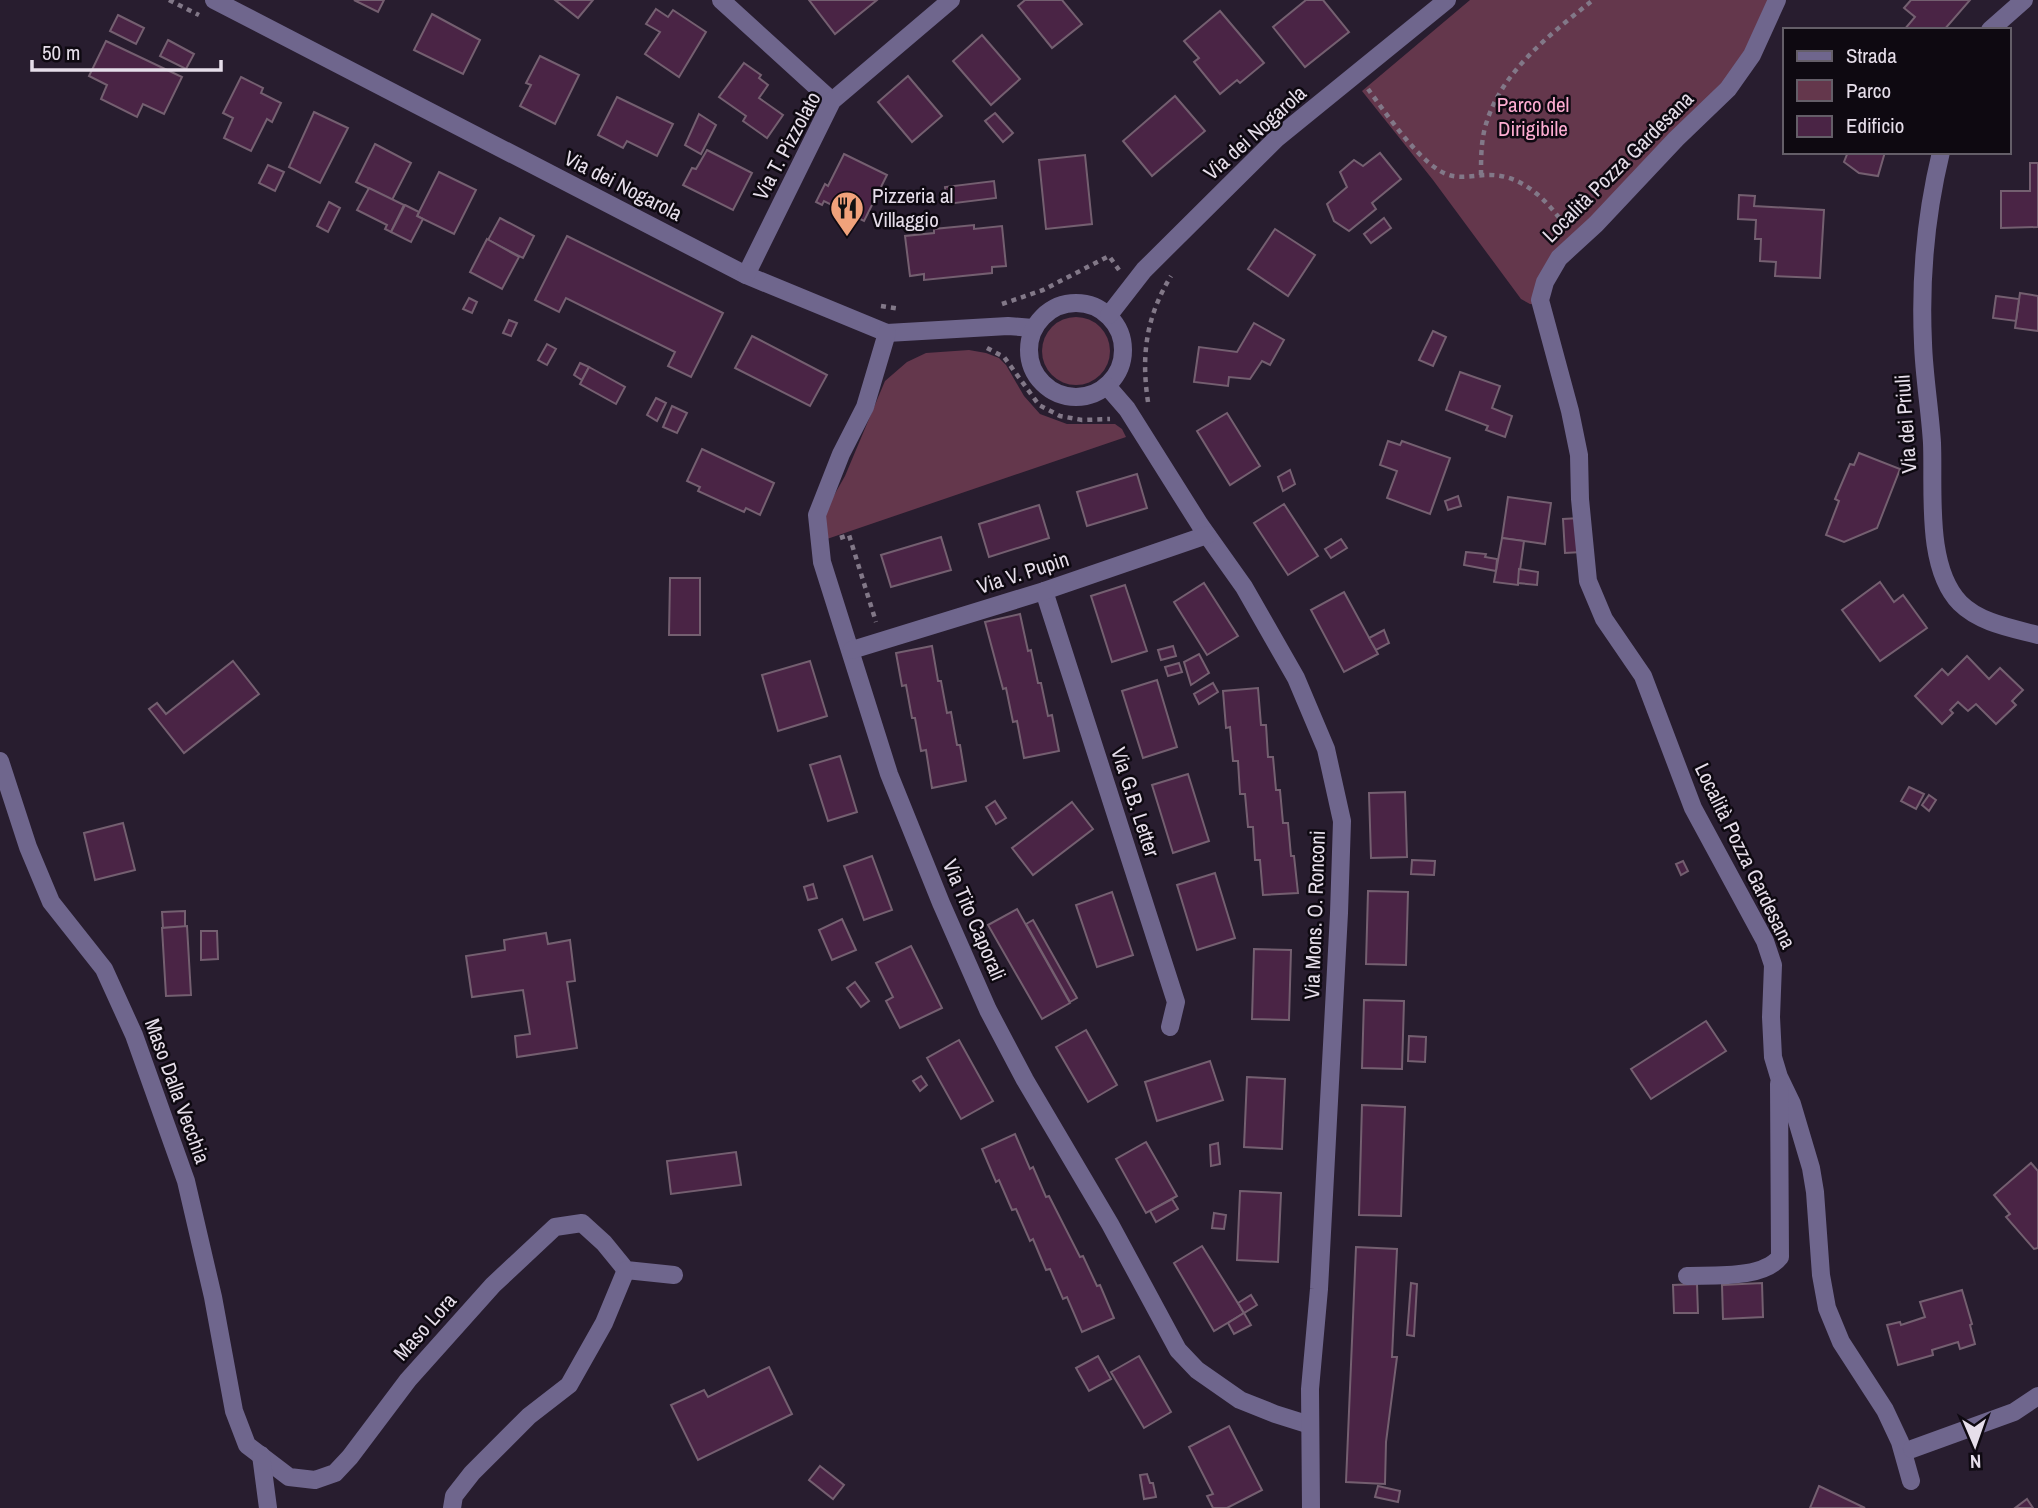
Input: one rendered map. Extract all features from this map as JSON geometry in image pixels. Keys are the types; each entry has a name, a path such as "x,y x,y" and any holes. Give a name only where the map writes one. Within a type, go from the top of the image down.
{"street":[{"name":"Via dei Nogarola","path":"214,0 746,275 887,333 997,327 1033,328"},
{"path":"720,0 832,102"},
{"name":"Via T. Pizzolato","path":"746,275 832,102 951,0"},
{"name":"Via dei Nogarola","path":"1109,315 1144,270 1276,139 1447,0"},
{"name":"Località Pozza Gardesana","path":"1777,0 1752,55 1728,89 1675,139 1596,224 1559,258 1545,282 1540,300 1579,455 1580,499 1588,581 1604,619 1643,676 1693,808 1765,941 1773,965 1773,1057 1792,1104 1811,1168 1821,1275 1827,1308 1841,1342 1885,1410 1900,1442 1911,1481"},
{"path":"1992,28 2024,0"},
{"name":"Via dei Priuli","path":"1941,154 1926,237 1923,287 1923,342 1932,443 1934,528 1940,562 1947,582 1959,602 1979,617 2038,635"},
{"path":"1068,303 1096,307 1109,315 1122,338 1124,351 1116,376 1093,395 1077,398 1061,396 1046,388 1035,375 1029,360 1033,328 1042,316 1068,303"},
{"name":"Via Tito Caporali","path":"887,333 865,407 841,454 817,514 822,562 889,774 988,1010 1025,1080 1110,1224 1178,1350 1197,1370 1240,1400 1310,1424"},
{"name":"Via Mons. O. Ronconi","path":"1107,386 1128,409 1207,535 1244,587 1296,678 1326,750 1342,821 1320,1289 1310,1389 1311,1508"},
{"name":"Via V. Pupin","path":"852,650 1044,591 1207,535"},
{"name":"Via G.B. Letter","path":"1044,591 1176,1002 1170,1027"},
{"name":"Maso Dalla Vecchia","path":"0,761 27,847 51,902 104,969 134,1035 186,1181 210,1284 234,1411 247,1445 261,1455"},
{"path":"1687,1276 1759,1272 1774,1266 1780,1258 1779,1077"},
{"name":"Maso Lora","path":"261,1455 289,1477 315,1480 335,1473 446,1336 493,1285 555,1227 582,1223 604,1243 626,1270"},
{"path":"452,1508 454,1496 472,1473 529,1416 569,1385 604,1324 626,1270 674,1275"},
{"path":"1912,1450 2014,1412 2038,1396"},
{"path":"261,1455 268,1508"}],"path":[{"path":"169,0 203,17"},
{"path":"1481,175 1487,121 1511,76 1549,36 1593,0"},
{"path":"1357,74 1401,134 1433,167 1450,176 1501,175 1519,181 1556,212 1576,242"},
{"path":"1121,425 1111,419 1082,420 1060,416 1039,405 1004,357 985,347 997,327 992,307 1043,290 1109,256 1131,286 1158,300"},
{"path":"1149,404 1144,379 1149,320 1176,268"},
{"path":"879,306 904,310"},
{"path":"837,539 849,535 877,625"}],"green space":[{"name":"Parco del Dirigibile","path":"1470,0 1774,0 1726,87 1556,257 1540,305 1521,299 1433,180 1362,91"},
{"path":"1076,317 1089,320 1100,327 1107,338 1110,351 1107,364 1100,375 1089,382 1076,385 1063,382 1052,375 1045,364 1042,351 1045,338 1052,327 1063,320"},
{"path":"969,350 999,358 1024,396 1040,414 1067,424 1115,424 1122,429 1126,437 827,539 824,513 845,476 885,381 907,362 926,353"}],"building":[{"path":"354,0 384,0 378,12"},
{"path":"555,0 593,0 578,18"},
{"path":"809,0 877,0 835,34"},
{"path":"1025,0 1062,0 1082,24 1052,48 1018,6"},
{"path":"1306,0 1323,0 1349,32 1305,67 1273,27"},
{"path":"1911,0 1970,0 1946,28 1906,28 1915,17 1904,8"},
{"path":"656,9 668,17 673,10 706,32 679,77 645,54 660,32 646,24"},
{"path":"1220,11 1264,63 1240,83 1237,80 1220,94 1194,62 1199,58 1184,41"},
{"path":"432,14 480,40 463,74 414,50"},
{"path":"118,15 144,28 136,44 110,31"},
{"path":"982,35 1020,79 991,105 953,61"},
{"path":"168,40 194,54 186,69 160,56"},
{"path":"106,41 182,77 164,114 143,104 137,117 101,99 107,85 89,76"},
{"path":"540,56 579,75 555,124 520,106 531,85 526,83"},
{"path":"744,63 761,75 759,78 768,85 759,98 783,115 767,138 743,121 746,116 719,97"},
{"path":"908,76 942,116 912,142 878,102"},
{"path":"241,77 263,88 261,93 281,103 272,122 267,119 251,151 224,138 233,118 223,113"},
{"path":"1175,96 1205,131 1152,176 1123,141"},
{"path":"617,97 673,124 657,156 627,141 623,148 598,135"},
{"path":"314,112 348,128 320,183 289,167"},
{"path":"995,113 1013,133 1003,142 985,121"},
{"path":"699,114 716,125 701,154 685,145"},
{"path":"375,144 411,163 392,200 356,182"},
{"path":"707,150 752,173 733,210 683,185 692,168 696,169"},
{"path":"1380,153 1401,179 1372,203 1376,209 1349,231 1334,221 1327,204 1347,187 1340,172 1354,160 1363,166"},
{"path":"844,154 887,175 864,221 824,201 822,205 816,202 825,184 828,186"},
{"path":"1847,154 1884,154 1878,176 1859,173 1844,162"},
{"path":"1085,155 1092,224 1046,229 1039,160"},
{"path":"2030,163 2038,163 2038,227 2001,228 2001,191 2030,191"},
{"path":"268,165 284,172 275,191 259,183"},
{"path":"439,172 476,190 454,234 417,216"},
{"path":"994,181 996,198 947,204 945,187"},
{"path":"369,188 404,205 391,232 385,229 387,225 357,210"},
{"path":"1739,195 1755,196 1754,206 1824,210 1820,278 1775,276 1776,262 1760,261 1761,239 1755,239 1756,220 1738,219"},
{"path":"329,202 340,208 328,232 317,226"},
{"path":"405,205 419,212 417,216 423,219 411,242 391,232"},
{"path":"500,218 534,236 523,258 488,240"},
{"path":"1384,218 1391,228 1371,243 1364,234"},
{"path":"974,225 974,229 1002,226 1006,266 992,267 992,273 924,280 924,274 910,276 905,236 934,233 934,229"},
{"path":"1275,229 1315,255 1288,296 1248,269"},
{"path":"567,236 723,313 691,377 668,366 675,352 566,298 559,312 535,300"},
{"path":"487,239 519,257 502,289 470,272"},
{"path":"2020,293 2038,296 2038,331 2015,328"},
{"path":"1996,296 2019,299 2016,321 1993,318"},
{"path":"469,298 477,302 472,313 463,309"},
{"path":"509,320 517,323 511,336 503,333"},
{"path":"1254,323 1284,340 1270,365 1262,361 1250,379 1229,377 1228,386 1194,382 1199,347 1237,352"},
{"path":"1433,331 1446,337 1433,366 1419,360"},
{"path":"752,336 827,375 810,406 735,368"},
{"path":"547,344 556,349 547,365 538,360"},
{"path":"580,363 589,367 582,380 574,375"},
{"path":"589,367 625,387 616,404 580,384"},
{"path":"1460,372 1500,386 1492,408 1512,416 1505,437 1486,430 1488,426 1446,410"},
{"path":"656,398 666,403 657,421 647,415"},
{"path":"672,406 687,413 677,433 663,427"},
{"path":"1227,413 1260,466 1230,485 1197,431"},
{"path":"1388,441 1400,445 1402,441 1450,458 1430,514 1387,498 1397,471 1380,465"},
{"path":"702,449 774,483 760,515 746,508 744,512 698,491 700,487 687,481"},
{"path":"1859,453 1900,469 1877,528 1844,542 1826,535 1839,501 1835,499 1850,464 1854,465"},
{"path":"1290,470 1295,484 1283,491 1278,477"},
{"path":"1137,474 1147,508 1087,526 1077,492"},
{"path":"1458,496 1461,506 1448,510 1445,501"},
{"path":"1508,497 1551,503 1545,544 1502,538"},
{"path":"1284,504 1318,556 1288,575 1254,523"},
{"path":"1039,505 1049,538 989,557 979,524"},
{"path":"1580,518 1582,552 1565,553 1563,519"},
{"path":"941,537 951,570 891,587 881,555"},
{"path":"1502,538 1524,541 1518,585 1494,582"},
{"path":"1341,539 1347,548 1331,558 1325,549"},
{"path":"1466,552 1486,554 1485,557 1497,559 1496,571 1464,565"},
{"path":"1519,569 1538,572 1537,585 1518,583"},
{"path":"670,578 700,578 700,635 669,635"},
{"path":"1880,582 1894,602 1903,595 1927,628 1880,661 1842,610"},
{"path":"1204,583 1238,636 1207,655 1174,602"},
{"path":"1125,585 1147,651 1112,662 1091,596"},
{"path":"1344,592 1378,654 1344,672 1311,610"},
{"path":"1020,614 1048,716 1052,715 1059,751 1024,758 1017,721 1013,722 1006,688 1003,689 985,622"},
{"path":"1384,630 1389,643 1376,650 1369,638"},
{"path":"932,646 947,713 951,712 957,745 960,745 966,781 932,788 926,750 921,751 906,685 902,686 896,653"},
{"path":"1173,646 1176,656 1161,660 1158,650"},
{"path":"1199,654 1209,673 1191,685 1184,662"},
{"path":"1967,656 1989,679 2000,668 2023,690 2012,701 2016,705 1996,724 1976,704 1968,711 1958,702 1950,710 1953,713 1942,724 1915,696 1942,669 1948,675"},
{"path":"233,661 259,694 184,753 149,709 157,703 166,714"},
{"path":"810,661 827,716 778,731 762,675"},
{"path":"1179,663 1182,672 1168,676 1165,667"},
{"path":"1157,680 1177,747 1143,758 1122,691"},
{"path":"1213,683 1218,692 1199,704 1194,694"},
{"path":"1258,688 1261,725 1266,725 1268,757 1273,757 1283,823 1288,823 1298,893 1263,895 1260,860 1255,860 1253,827 1248,827 1245,794 1240,794 1238,761 1233,761 1230,727 1226,728 1223,691"},
{"path":"840,756 857,812 828,821 810,765"},
{"path":"1188,774 1209,841 1173,853 1152,785"},
{"path":"1909,787 1924,794 1916,809 1901,801"},
{"path":"1405,792 1407,857 1371,858 1369,793"},
{"path":"1929,795 1936,800 1929,811 1922,805"},
{"path":"995,801 1006,818 996,824 986,807"},
{"path":"1072,802 1093,829 1033,875 1012,848"},
{"path":"123,823 135,870 95,880 84,833"},
{"path":"872,856 892,910 864,920 844,866"},
{"path":"1412,860 1435,861 1434,875 1411,874"},
{"path":"1683,861 1688,871 1681,875 1676,864"},
{"path":"1215,873 1235,938 1197,950 1177,885"},
{"path":"813,884 817,898 808,900 804,887"},
{"path":"1368,891 1408,892 1406,965 1366,964"},
{"path":"1112,892 1133,955 1097,967 1076,905"},
{"path":"1017,909 1070,1003 1042,1019 988,925"},
{"path":"185,911 185,927 163,928 162,912"},
{"path":"842,919 856,950 832,960 819,930"},
{"path":"1033,920 1077,998 1070,1002 1026,924"},
{"path":"187,926 191,995 166,996 162,928"},
{"path":"201,931 217,931 218,959 201,960"},
{"path":"546,933 548,944 570,940 575,981 567,982 577,1048 517,1057 515,1036 530,1034 523,990 472,997 466,956 505,950 504,940"},
{"path":"911,946 942,1008 900,1028 886,1001 893,997 876,963"},
{"path":"1254,949 1291,950 1289,1020 1252,1019"},
{"path":"855,982 869,1001 861,1007 847,988"},
{"path":"1364,1000 1404,1001 1402,1069 1362,1068"},
{"path":"1706,1021 1726,1051 1651,1099 1631,1069"},
{"path":"1086,1030 1117,1085 1088,1102 1056,1047"},
{"path":"1409,1036 1426,1037 1425,1062 1408,1061"},
{"path":"959,1040 993,1101 961,1119 927,1058"},
{"path":"1210,1061 1223,1100 1157,1121 1145,1082"},
{"path":"921,1076 927,1085 920,1091 913,1081"},
{"path":"1247,1077 1285,1079 1282,1149 1244,1147"},
{"path":"1362,1105 1405,1107 1401,1216 1359,1215"},
{"path":"1015,1134 1030,1169 1033,1167 1046,1197 1049,1196 1080,1257 1083,1256 1097,1286 1100,1285 1114,1318 1082,1332 1067,1297 1063,1299 1050,1269 1046,1270 1016,1209 1012,1210 999,1180 996,1182 982,1149"},
{"path":"1146,1142 1177,1196 1146,1213 1116,1159"},
{"path":"1218,1143 1220,1164 1211,1166 1210,1145"},
{"path":"736,1152 741,1185 671,1194 667,1161"},
{"path":"2031,1163 2038,1171 2038,1248 2034,1249 2006,1217 2010,1214 1994,1195"},
{"path":"1240,1191 1281,1193 1278,1262 1237,1260"},
{"path":"1172,1199 1178,1209 1156,1222 1150,1211"},
{"path":"1214,1213 1226,1215 1224,1229 1212,1228"},
{"path":"1202,1246 1244,1313 1214,1331 1174,1263"},
{"path":"1356,1247 1397,1249 1392,1357 1397,1357 1386,1442 1385,1484 1346,1482"},
{"path":"1411,1283 1417,1284 1414,1336 1407,1335"},
{"path":"1762,1283 1763,1317 1723,1319 1722,1285"},
{"path":"1697,1284 1698,1313 1674,1313 1673,1285"},
{"path":"1962,1290 1975,1344 1960,1349 1958,1342 1932,1350 1933,1355 1898,1365 1887,1325 1900,1322 1901,1325 1925,1317 1920,1302"},
{"path":"1251,1295 1257,1305 1244,1313 1238,1303"},
{"path":"1244,1313 1251,1325 1234,1334 1228,1323"},
{"path":"1098,1356 1111,1379 1089,1391 1076,1368"},
{"path":"1139,1356 1171,1412 1144,1428 1111,1372"},
{"path":"769,1367 792,1414 698,1460 671,1405 704,1390 708,1397"},
{"path":"1229,1426 1262,1490 1227,1508 1213,1508 1207,1496 1213,1494 1189,1447"},
{"path":"820,1466 844,1485 833,1499 809,1480"},
{"path":"1147,1474 1150,1483 1153,1483 1156,1497 1144,1499 1140,1475"},
{"path":"1378,1486 1400,1491 1398,1502 1375,1497"},
{"path":"1819,1486 1865,1508 1810,1508"},
{"path":"2027,1499 2033,1508 2015,1508"}],"place":[{"name":"Pizzeria al Villaggio","path":"847,238"}]}
